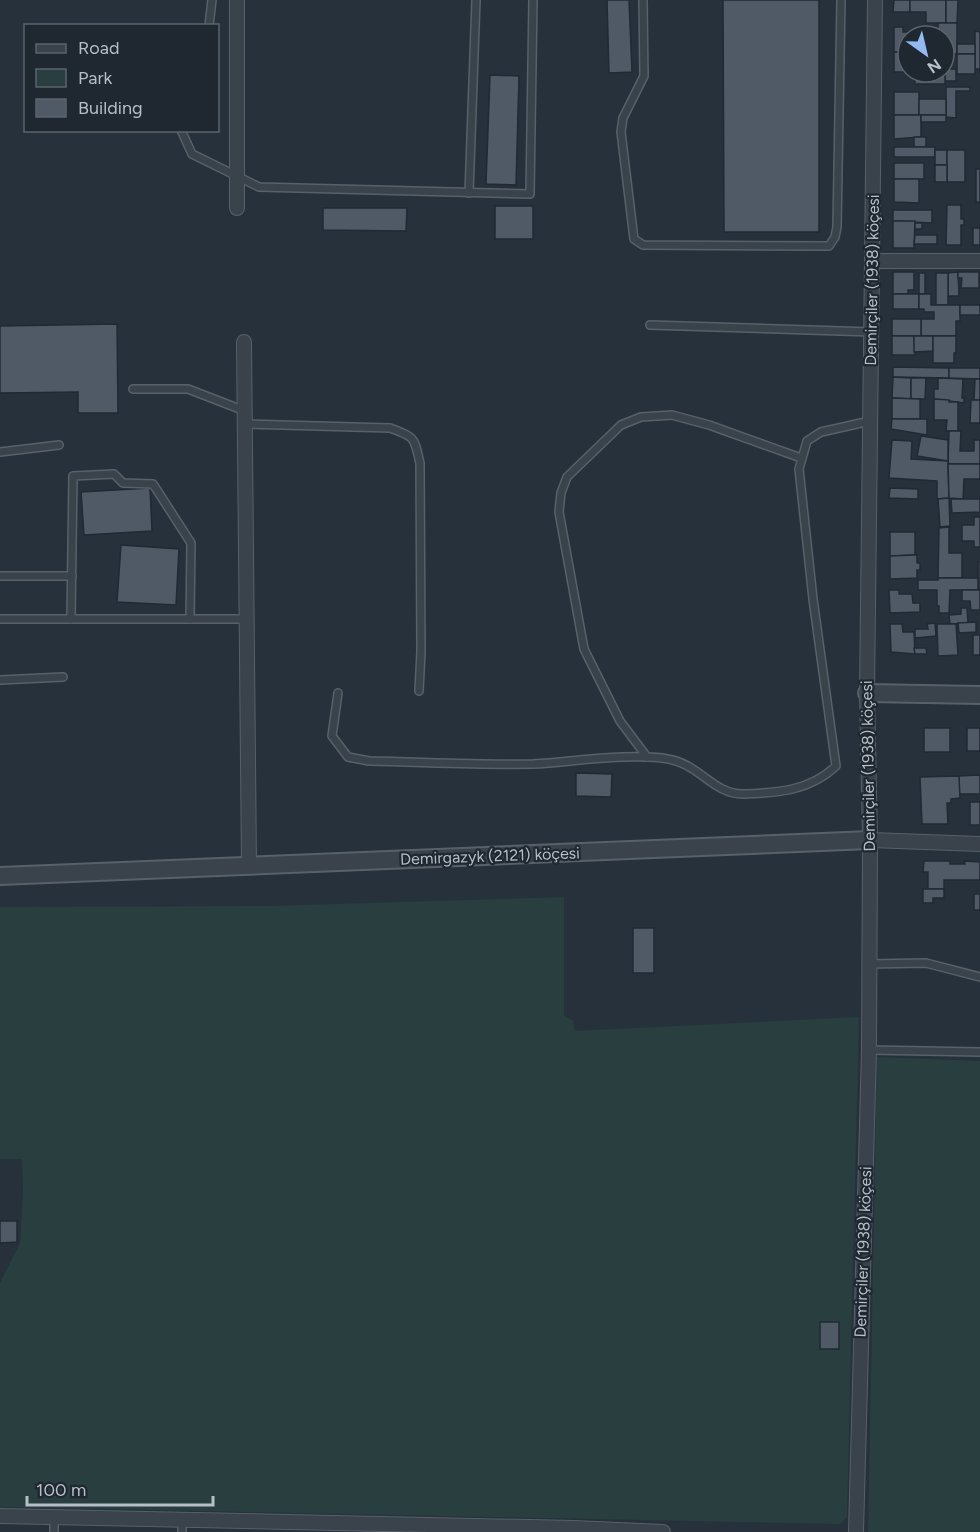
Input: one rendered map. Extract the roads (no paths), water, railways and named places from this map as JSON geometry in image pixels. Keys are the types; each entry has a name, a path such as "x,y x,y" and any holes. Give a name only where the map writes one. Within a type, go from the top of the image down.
{"street":[{"path":"237,0 237,208"},
{"name":"Demirçiler (1938) köçesi","path":"856,1532 869,1050 870,840 867,693 875,0"},
{"path":"873,261 980,261"},
{"path":"244,342 249,866"},
{"path":"867,693 980,695"},
{"name":"Demirgazyk (2121) köçesi","path":"0,876 870,840 980,844"},
{"path":"0,1516 54,1525 663,1532"}],"lane":[{"path":"209,24 212,0"},
{"path":"469,193 476,0"},
{"path":"182,132 192,154 259,187 530,194 533,0"},
{"path":"643,0 644,76 623,118 621,132 634,238 643,245 805,246 829,246 835,237 837,227 840,0"},
{"path":"650,325 872,332"},
{"path":"133,389 188,389 245,417 390,428 410,435 415,442 420,464 421,652 418,691"},
{"path":"647,757 620,722 584,649 559,512 561,493 567,477 621,425 641,417 672,415 709,425 801,458"},
{"path":"338,693 332,736 348,757 369,761 532,764 647,757 677,761 690,767 713,784 741,794 792,789 812,784 825,777 836,766 813,599 799,469 807,441 821,432 870,421"},
{"path":"0,452 59,445"},
{"path":"71,619 73,476 114,474 123,483 153,484 191,543 190,619"},
{"path":"0,576 72,576"},
{"path":"0,619 247,619"},
{"path":"0,680 63,677"},
{"path":"868,964 926,963 980,976"},
{"path":"869,1050 980,1052"}]}
